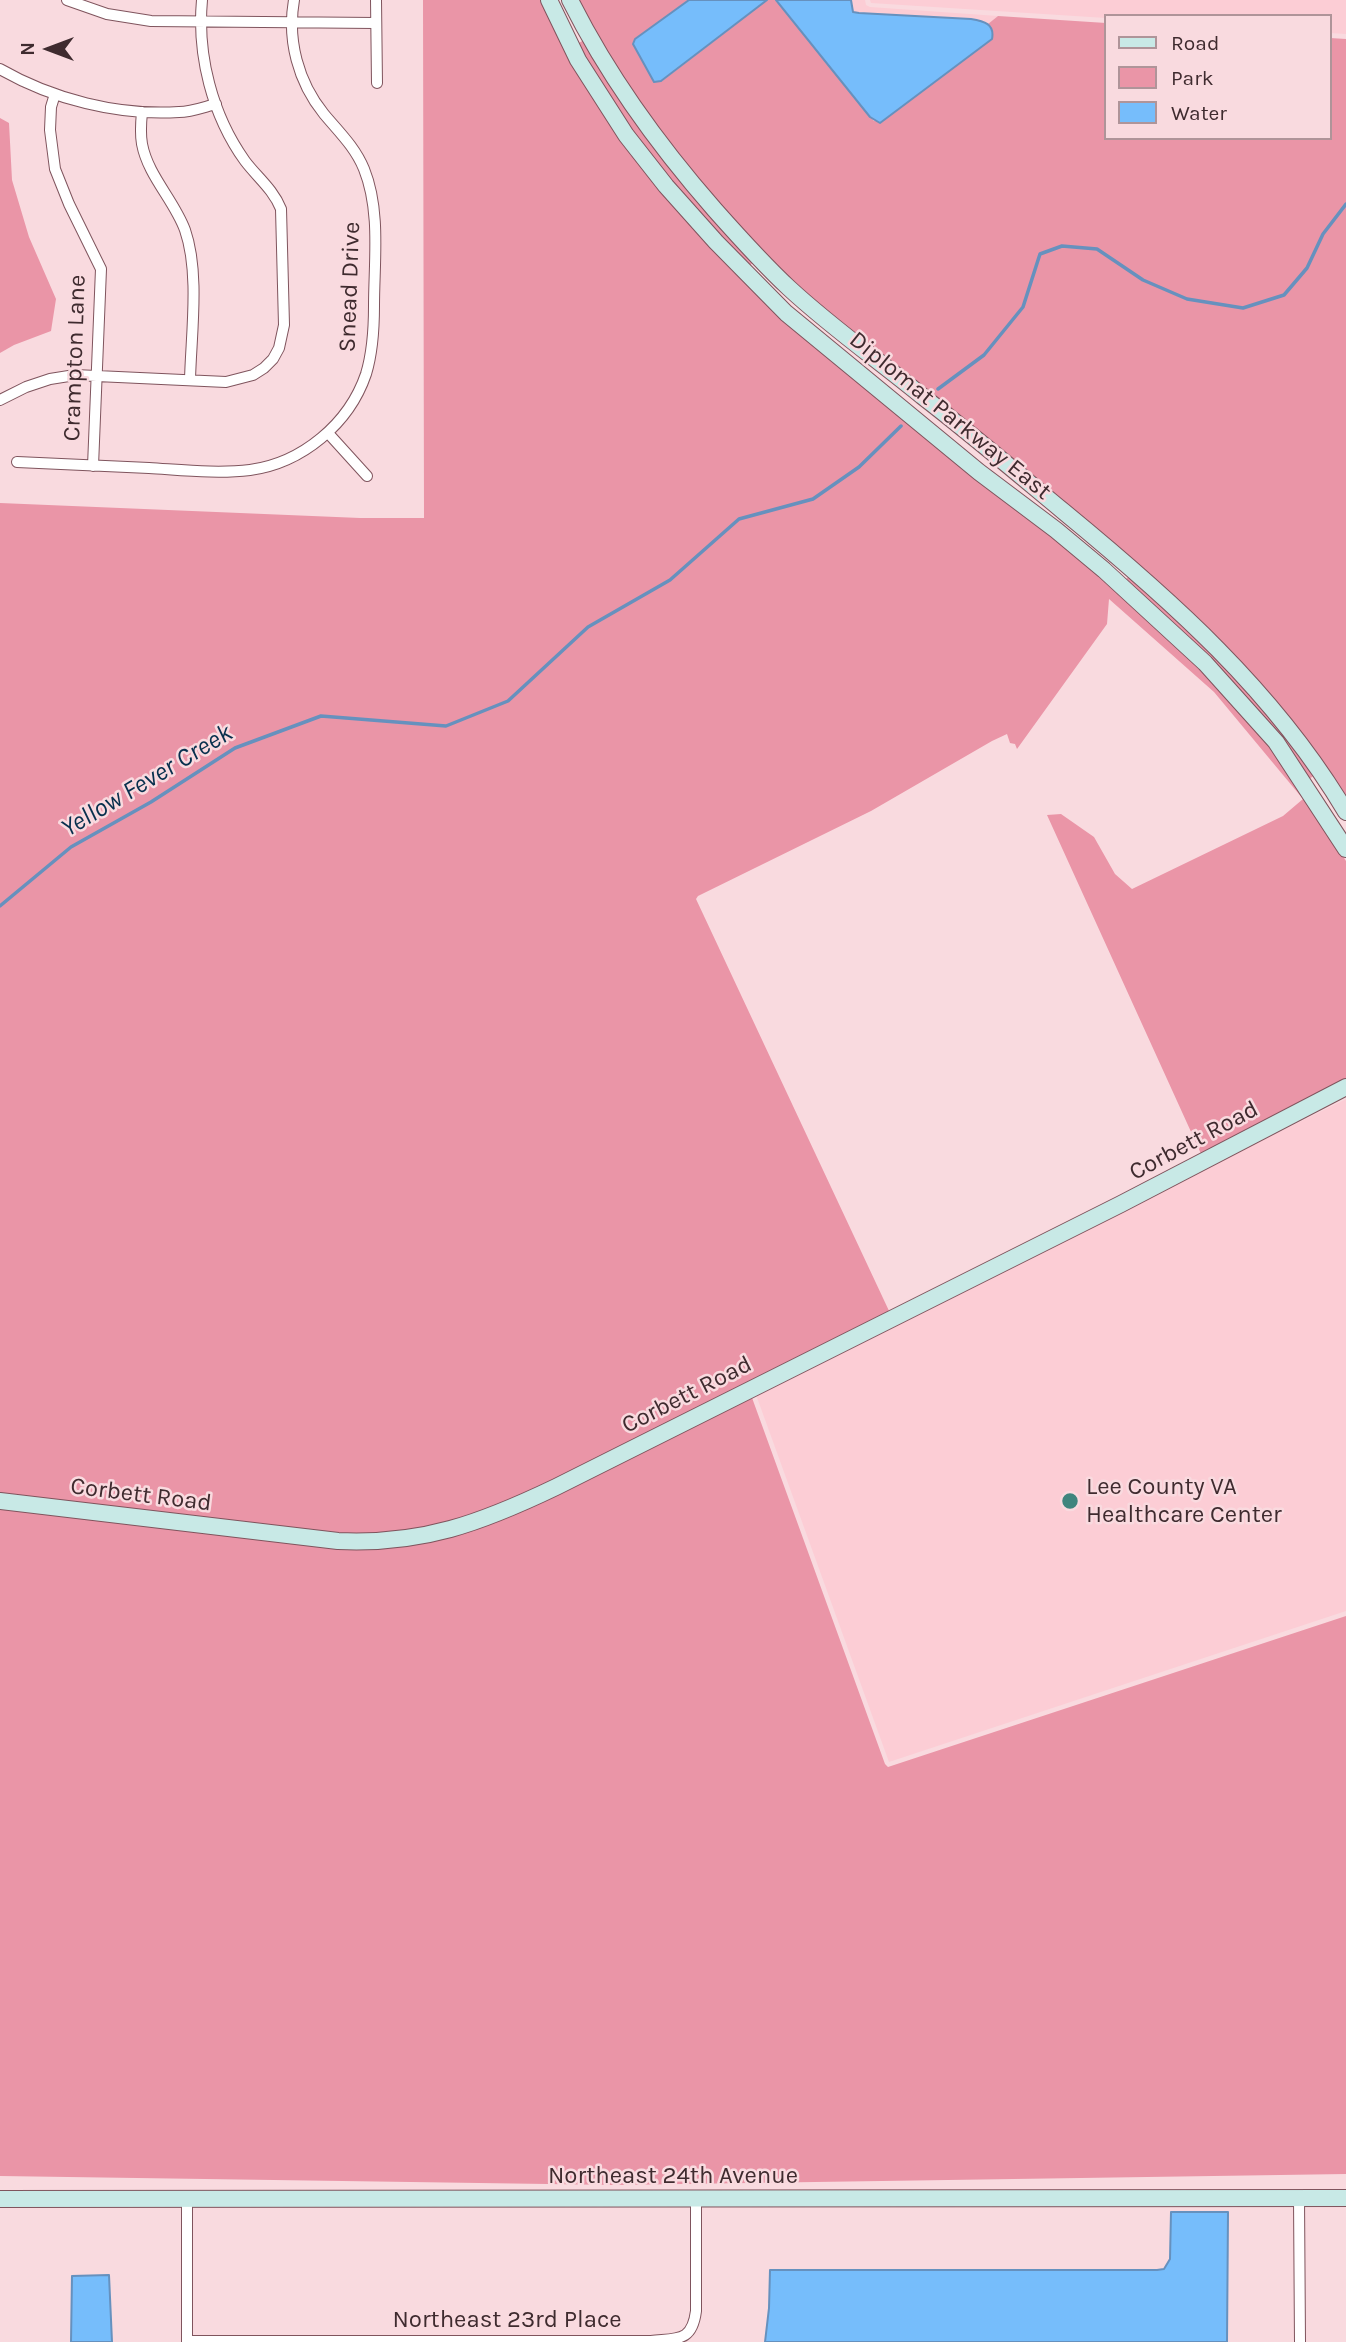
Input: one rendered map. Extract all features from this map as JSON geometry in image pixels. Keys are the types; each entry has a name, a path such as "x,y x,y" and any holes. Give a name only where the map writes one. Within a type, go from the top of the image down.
{"street":[{"path":"67,0 107,14 150,22 375,23"},
{"path":"107,14 110,0"},
{"path":"0,400 26,387 64,376 226,382 253,375 273,359 282,337 281,208 276,197 238,149 216,104 207,73 200,23 202,0"},
{"name":"Snead Drive","path":"17,462 202,471 250,470 297,454 328,433 351,405 370,360 374,333 374,212 370,186 360,160 317,104 303,78 292,43 290,22 294,0"},
{"path":"376,0 377,83"},
{"name":"Diplomat Parkway East","path":"549,0 601,99 626,135 666,186 749,275 786,313 1111,577 1205,663 1276,742 1346,849"},
{"name":"Diplomat Parkway East","path":"570,0 615,82 667,154 762,262 814,310 949,416 1124,562 1200,632 1262,695 1303,747 1346,812"},
{"path":"569,42 586,32"},
{"path":"0,69 55,94 142,112 181,112 216,104"},
{"name":"Crampton Lane","path":"55,94 51,107 50,130 55,169 101,269 93,466"},
{"path":"142,112 141,134 145,156 180,219 191,251 193,273 190,380"},
{"path":"749,275 762,262"},
{"path":"328,433 367,476"},
{"path":"1111,577 1124,562"},
{"path":"1307,787 1323,777"},
{"name":"Corbett Road","path":"0,1501 338,1541 403,1540 439,1534 510,1509 568,1481 1109,1210 1346,1087"},
{"name":"Northeast 23rd Place","path":"187,2341 651,2341 685,2337 694,2327 696,2311 696,2198"},
{"path":"1299,2198 1300,2342"},
{"name":"Northeast 24th Avenue","path":"0,2199 1346,2198"},
{"path":"187,2199 187,2341"}],"shaded area":[{"path":"851,0 865,0 870,7 998,16 988,24 971,19 859,13 853,12"},
{"path":"870,0 1346,0 1346,34 1332,33 1332,14 1104,14 1104,18 871,3"},
{"name":"Lee County VA Healthcare Center","path":"1346,1099 1346,1611 889,1762 755,1392"}],"green space":[{"path":"423,0 542,0 711,246 1099,574 1201,666 1271,745 1346,861 1346,1080 1202,1156 1047,815 1061,814 1094,837 1115,874 1132,889 1283,816 1303,799 1214,692 1109,599 1107,624 1017,749 1015,744 1010,743 1007,734 992,741 871,811 696,899 890,1313 553,1482 470,1518 394,1535 342,1533 0,1495 0,503 360,518 424,518"},
{"path":"577,0 689,0 635,39 633,44 662,81 767,0 776,0 874,121 992,39 993,32 988,24 998,16 1104,23 1104,140 1332,140 1332,38 1346,39 1346,801 1267,692 794,285 729,217 640,109"},
{"path":"584,40 754,261 749,267 671,183 631,132 577,44"},
{"path":"0,118 9,123 12,180 29,237 56,299 51,331 0,353"},
{"path":"1130,575 1257,699 1315,775 1309,779 1124,581"},
{"path":"751,1395 888,1767 1346,1616 1346,2174 616,2185 0,2176 0,1506 426,1542"}],"water":[{"path":"689,0 767,0 661,81 654,82 633,44 635,39"},
{"path":"776,0 851,0 853,12 859,13 971,19 984,22 990,27 992,39 880,123 870,117"},
{"path":"1171,2212 1228,2212 1227,2342 765,2342 770,2270 1164,2269 1170,2259"},
{"path":"109,2275 112,2342 71,2342 72,2276"}],"waterway":[{"name":"Yellow Fever Creek","path":"938,389 984,355 1023,307 1040,254 1062,246 1097,249 1143,280 1187,299 1243,308 1284,295 1307,268 1323,234 1346,204"},
{"name":"Yellow Fever Creek","path":"0,906 71,847 151,802 235,748 321,716 446,726 508,701 588,627 670,580 739,519 813,499 859,467 901,426"}],"place":[{"name":"Lee County VA Healthcare Center","path":"1070,1501"}]}
